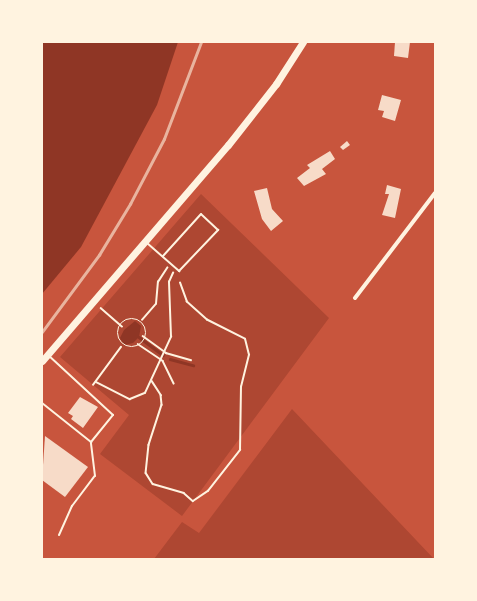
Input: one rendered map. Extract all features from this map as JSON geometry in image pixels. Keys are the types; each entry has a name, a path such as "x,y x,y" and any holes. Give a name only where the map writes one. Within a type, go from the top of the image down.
{"main road":[{"path":"42,361 233,138 303,42"}],"street":[{"path":"355,298 435,192"}],"lane":[{"path":"145,241 179,271 218,230 201,214 163,256"},
{"path":"47,355 113,415 91,442"},
{"path":"42,403 91,442 95,476 72,506 58,535"}],"path":[{"path":"122,347 131,348 139,343 143,337 142,320 156,304 158,282 171,263"},
{"path":"96,382 130,399 145,393 166,352 173,321 169,282 176,268"},
{"path":"152,381 161,394 162,405 149,445 148,479 184,493 193,501 208,491 240,450 241,387 249,355 245,339 207,320 188,302 180,282"},
{"path":"101,308 122,326"},
{"path":"122,347 118,337 122,326 132,318 142,320"},
{"path":"143,337 166,352 191,360"},
{"path":"139,343 162,361 174,384"},
{"path":"94,385 122,347"}],"shaded area":[{"path":"42,42 178,42 157,105 81,247 42,294"},
{"path":"201,194 329,318 182,516 100,454 129,415 60,357"},
{"path":"135,321 141,326 139,337 133,343 124,345 120,338 124,330"},
{"path":"292,409 434,559 154,559 182,522 199,533"}],"building":[{"path":"395,42 410,42 408,58 394,56"},
{"path":"382,95 401,100 395,121 382,117 384,111 378,110"},
{"path":"347,141 350,145 343,150 340,147"},
{"path":"330,151 335,159 322,169 326,174 304,186 297,178 310,168 307,165"},
{"path":"387,185 401,189 395,218 382,215 389,194 385,194"},
{"path":"267,188 272,209 283,221 271,231 262,219 254,191"},
{"path":"80,397 98,407 83,428 71,419 73,416 68,413"},
{"path":"45,436 88,467 65,497 42,480"}],"waterway":[{"path":"139,337 163,355"},
{"path":"170,359 193,365"}],"railway":[{"path":"42,332 99,255 130,204 164,139 201,42"}]}
